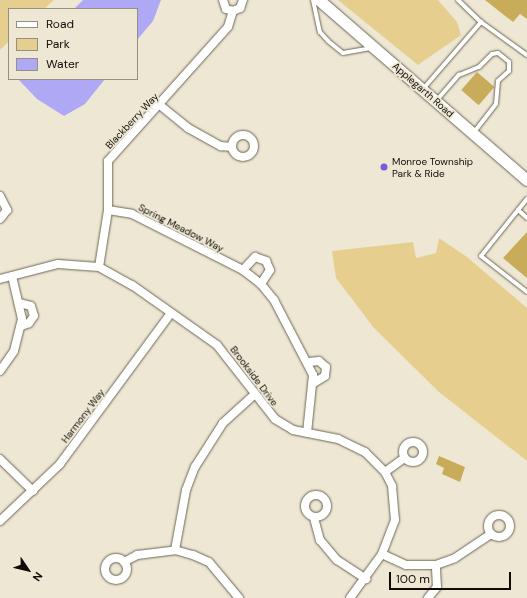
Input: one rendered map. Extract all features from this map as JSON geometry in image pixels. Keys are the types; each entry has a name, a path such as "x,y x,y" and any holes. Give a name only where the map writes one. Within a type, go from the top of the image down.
{"main road":[{"name":"Applegarth Road","path":"319,0 527,180"}],"street":[{"path":"223,0 226,9 233,11"},
{"name":"Blackberry Way","path":"98,266 108,210 108,161 160,106 228,27 233,11 240,8 243,0"},
{"path":"160,106 188,128 232,147"},
{"path":"0,196 7,210 0,219"},
{"name":"Spring Meadow Way","path":"108,210 132,214 243,270 261,284 309,362 314,383 307,433"},
{"path":"243,270 255,257 266,261 270,270 261,284"},
{"name":"Brookside Drive","path":"0,279 58,264 98,266 132,284 226,354 254,395 275,419 307,433 353,444 385,472"},
{"path":"0,371 14,351 21,326 12,276"},
{"path":"18,303 27,303 34,311 33,320 21,326"},
{"name":"Harmony Way","path":"0,521 33,491 64,459 171,313"},
{"path":"309,362 319,361 326,367 325,376 314,383"},
{"path":"175,550 186,490 195,467 223,423 254,395"},
{"path":"350,598 366,579 382,554 392,533 396,509 385,472 404,458"},
{"path":"0,459 33,491"},
{"path":"314,518 320,540 337,560 366,579"},
{"path":"382,554 406,565 436,565 455,558 491,534"},
{"path":"124,562 137,555 175,550 209,562 239,598"},
{"path":"428,598 437,588 436,565"}],"lane":[{"path":"313,0 320,32 343,53 373,47"},
{"path":"458,0 481,22 527,55"},
{"path":"422,90 481,22"},
{"path":"436,101 459,75 479,67 492,54 498,53 509,62 509,71 498,81 496,104 473,133"},
{"path":"527,199 481,256 527,292"},
{"path":"518,210 527,218"}],"green space":[{"path":"0,0 54,0 45,8 8,8 8,42 0,50"},
{"path":"338,0 438,0 457,22 461,35 418,65"},
{"path":"439,238 467,257 527,308 527,461 439,392 374,328 336,278 332,251 413,242 416,258 436,253"}],"water":[{"path":"83,0 161,0 153,21 138,39 138,8 75,8"},
{"path":"19,80 104,80 85,104 64,116 37,99"}],"building":[{"path":"485,0 527,0 527,19 520,14 513,22"},
{"path":"477,72 494,87 479,105 461,90"},
{"path":"527,232 527,278 503,258"},
{"path":"439,456 465,467 460,482 442,474 444,468 436,464"}],"place":[{"name":"Monroe Township Park & Ride","path":"384,167"}]}
